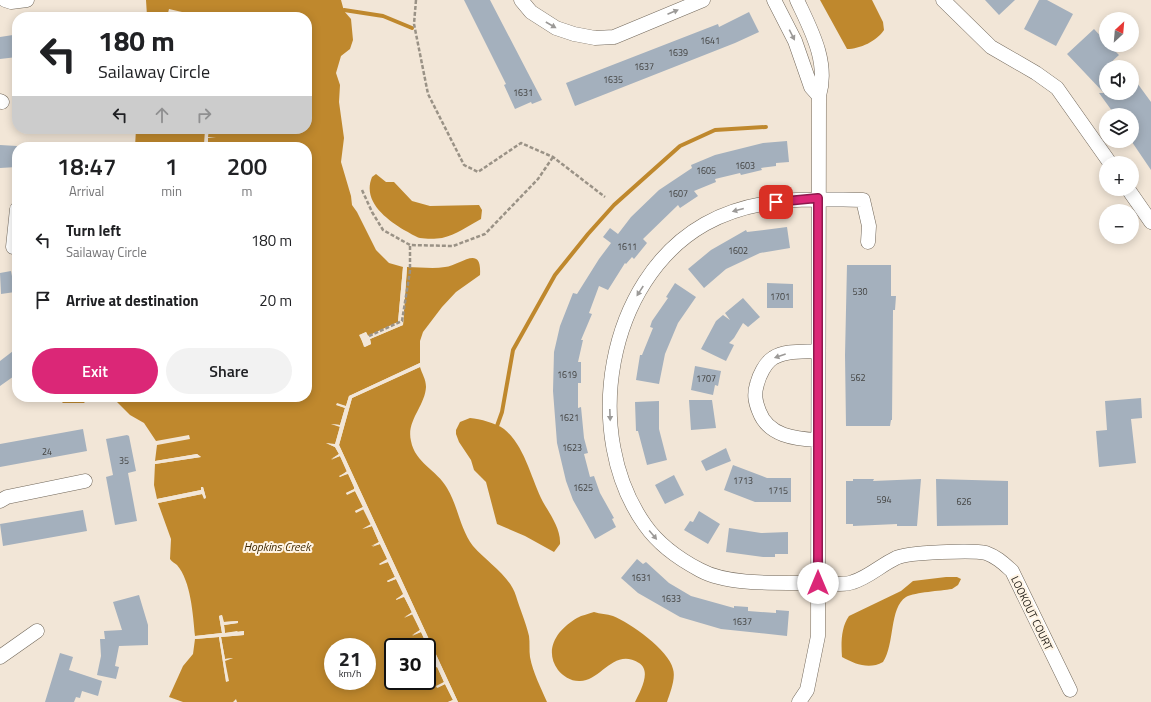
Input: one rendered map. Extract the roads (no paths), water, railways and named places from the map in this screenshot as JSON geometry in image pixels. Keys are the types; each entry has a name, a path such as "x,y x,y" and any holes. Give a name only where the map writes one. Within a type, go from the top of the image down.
{"street":[{"path":"5,0 11,2 27,0"},
{"path":"521,0 531,12 556,28 574,34 595,38 614,37 703,0"},
{"path":"774,0 795,41 811,87 819,96"},
{"path":"797,0 816,40 823,83 819,96 818,198 818,636 807,690 799,702"},
{"path":"943,0 991,47 1036,73 1057,88 1105,156"},
{"path":"1133,196 1151,222"},
{"name":"LOOKOUT COURT","path":"868,242 869,226 863,200 818,198 761,204 730,212 703,225 677,244 652,272 636,298 622,332 614,362 609,392 610,428 614,458 627,493 644,524 659,542 680,559 704,572 731,580 781,583 851,583 876,571 897,557 911,553 983,552 999,559 1012,571 1070,690"},
{"path":"10,247 12,236"},
{"path":"818,351 784,354 772,359 760,375 754,395 762,420 772,429 796,439 818,440"},
{"path":"0,501 7,497 85,481"},
{"path":"0,657 37,631"}],"water":[{"name":"Hopkins Creek","path":"146,0 341,0 344,11 351,19 353,40 350,49 341,56 336,73 340,85 339,102 344,138 341,162 351,196 352,205 376,250 389,263 403,267 398,322 368,336 366,332 360,335 364,347 371,344 370,339 403,325 407,267 440,268 474,258 480,265 480,275 456,292 442,307 423,332 420,341 420,363 349,396 346,406 337,405 345,408 340,425 331,424 340,426 335,445 326,443 335,447 339,454 331,459 340,456 347,472 339,476 340,477 348,473 355,489 346,493 355,491 363,507 355,511 356,512 363,509 371,525 363,529 372,526 379,542 372,547 380,544 388,560 379,564 388,562 395,577 387,581 396,579 404,594 396,600 404,596 412,613 404,617 412,614 420,630 412,635 421,632 424,638 384,638 384,690 436,690 437,666 444,682 437,688 445,684 453,700 448,702 237,702 236,699 233,702 183,702 169,697 183,666 193,654 195,639 219,637 226,681 225,660 233,658 225,659 221,637 244,635 244,631 225,633 224,625 238,623 238,621 223,622 222,615 219,616 222,633 195,636 188,589 182,572 170,559 171,539 158,503 202,494 206,498 203,487 201,490 157,499 154,485 155,464 201,457 197,454 155,461 157,445 190,439 189,435 156,441 144,423 130,415 117,402 312,402 312,142 208,142 208,138 216,137 208,137 208,134 312,134 312,12 182,12 169,9 168,12 147,12"},
{"path":"820,0 872,0 883,22 884,30 877,38 868,44 857,48 847,49"},
{"path":"136,134 205,134 204,142 135,142"},
{"path":"376,174 386,182 394,182 412,201 430,206 479,205 482,210 481,219 447,237 431,239 416,237 383,215 373,201 370,194 370,186 372,177"},
{"path":"420,367 425,379 426,387 423,401 411,427 410,434 413,449 447,488 465,532 473,546 498,570 513,589 529,636 530,657 533,669 547,702 458,702 436,654 436,638 428,638 339,445 352,398"},
{"path":"62,402 85,402 84,403"},
{"path":"470,418 478,419 501,427 517,444 527,463 543,502 557,527 560,544 554,552 525,536 497,524 486,482 474,470 471,460 459,442 456,434 456,430 460,422"},
{"path":"957,577 961,579 958,585 952,589 910,595 901,602 894,618 887,654 883,662 873,666 867,666 857,664 842,657 843,630 849,616 901,591 913,581"},
{"path":"594,612 613,616 629,625 648,638 664,654 670,662 674,673 667,702 635,702 644,682 645,671 639,663 630,659 622,659 614,662 587,680 579,681 570,679 558,670 552,655 552,647 555,640 570,623 581,616"}],"waterway":[{"path":"344,10 383,16 412,28"},
{"path":"497,426 502,412 513,350 555,275 614,205 680,146 715,130 766,127"}]}
